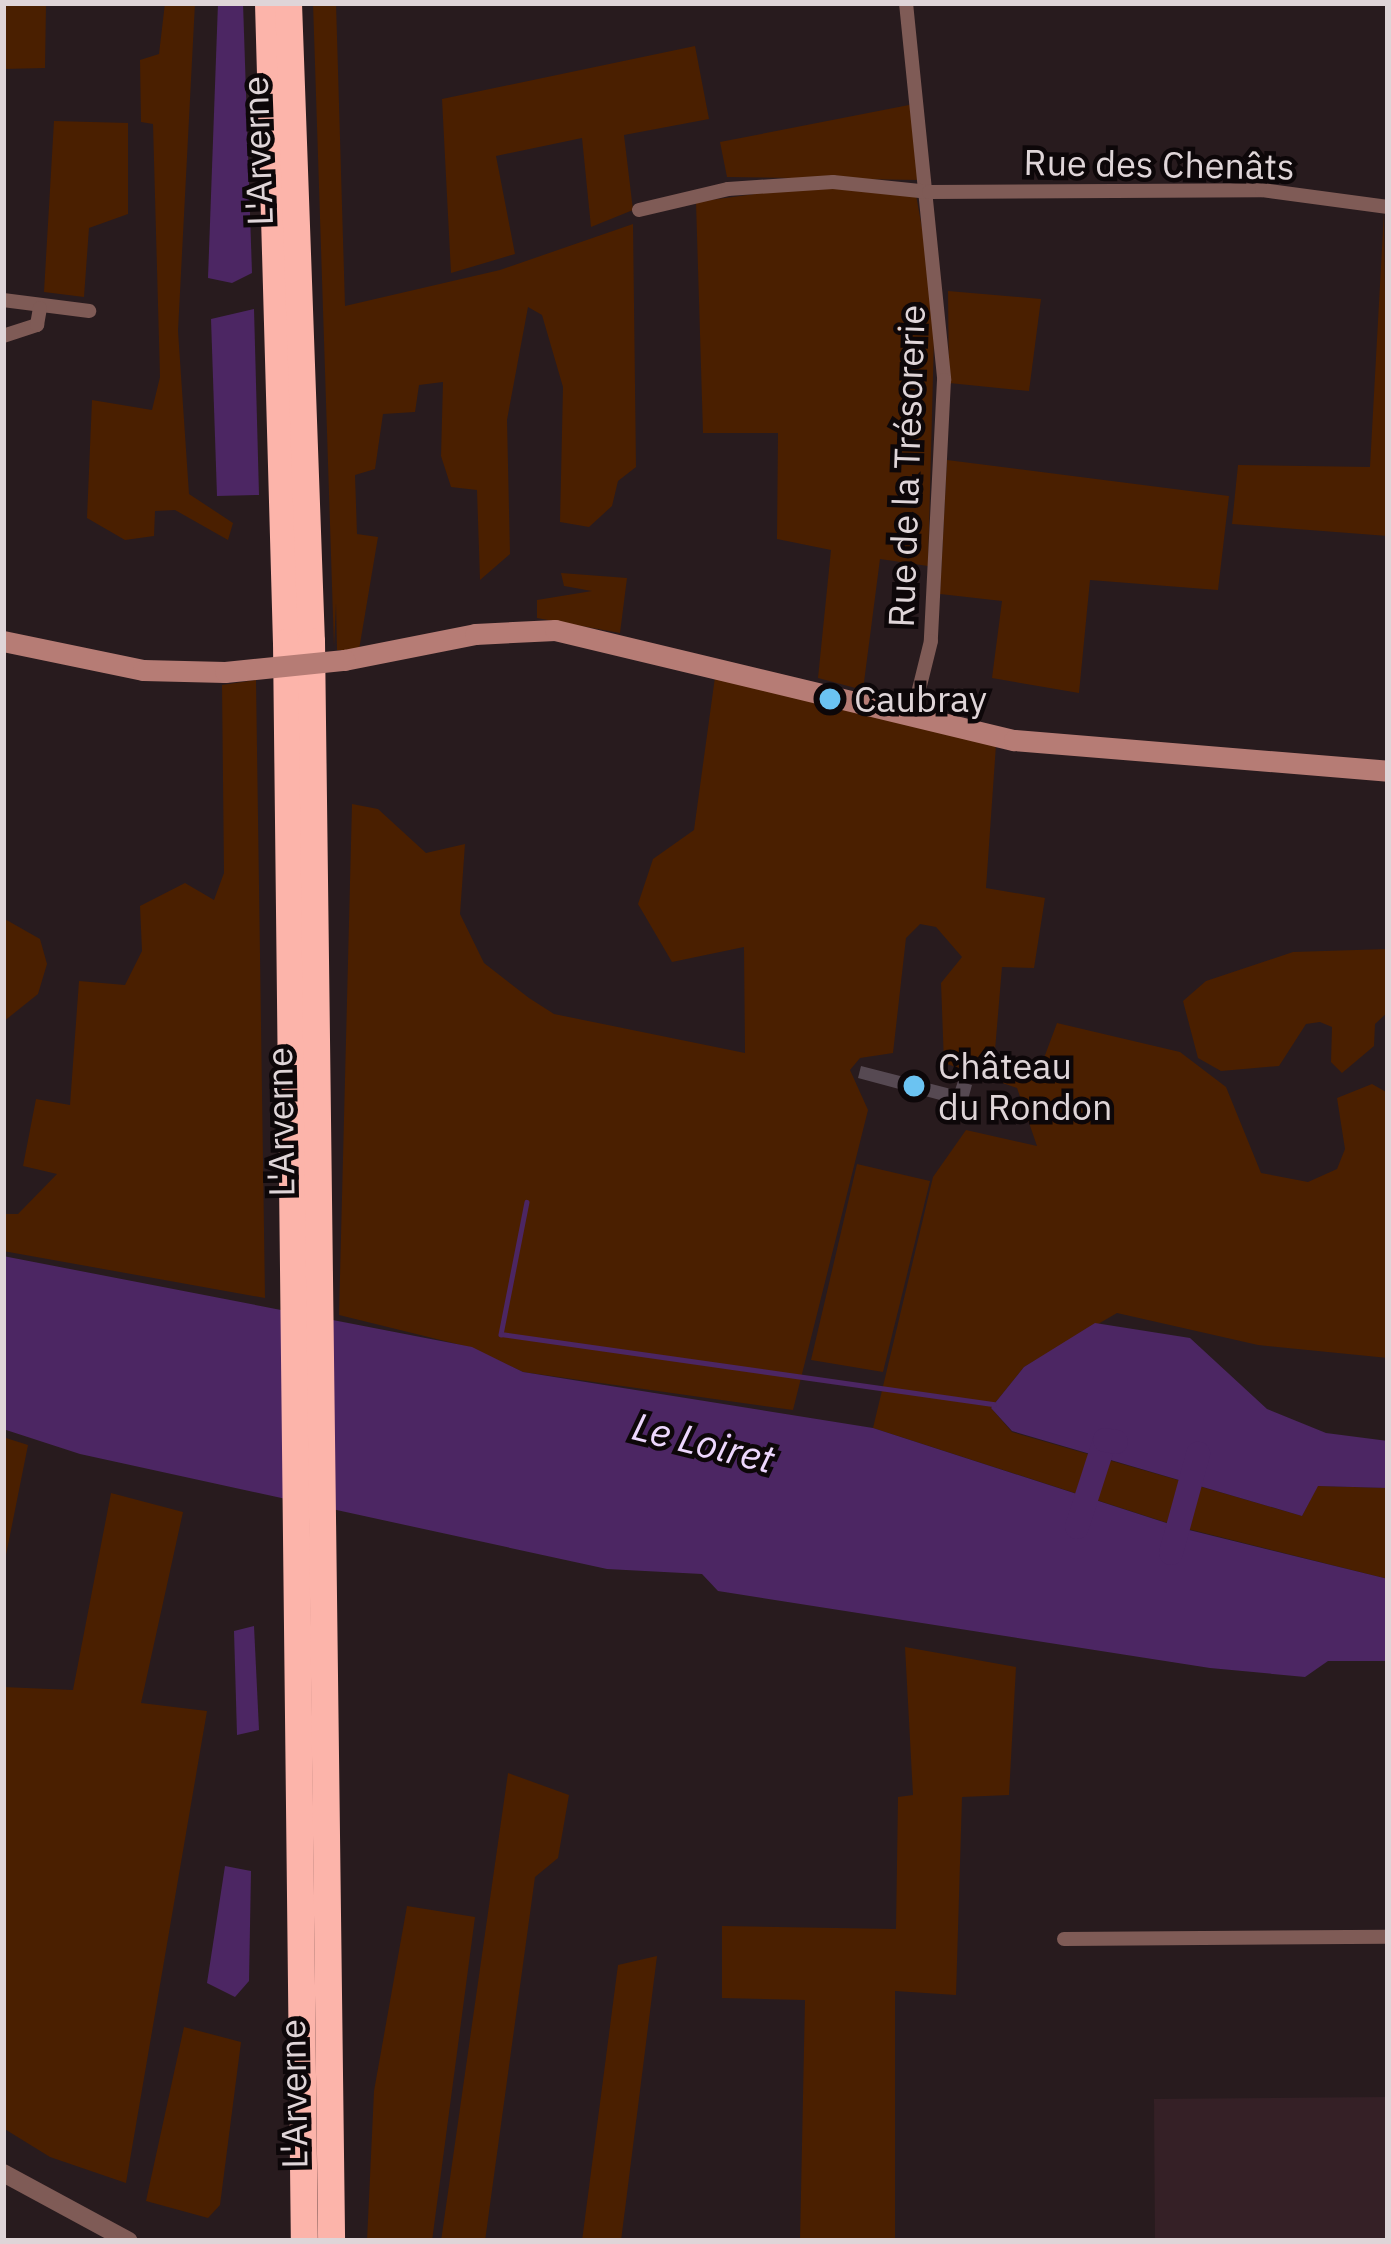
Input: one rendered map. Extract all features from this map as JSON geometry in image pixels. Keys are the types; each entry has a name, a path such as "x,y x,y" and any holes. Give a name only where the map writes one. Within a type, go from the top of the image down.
{"highway":[{"name":"L'Arverne","path":"268,3 304,1268"},
{"name":"L'Arverne","path":"288,3 311,641 304,1268 304,2241"},
{"name":"L'Arverne","path":"306,1558 331,2241"}],"main road":[{"path":"3,641 143,670 225,672 344,660 475,634 555,630 1059,746 1388,771"}],"street":[{"name":"Rue de la Trésorerie","path":"906,3 929,192 944,380 931,641 913,714"},
{"name":"Rue des Chenâts","path":"639,210 778,184 929,192 1262,190 1388,207"},
{"path":"3,300 89,311"},
{"path":"3,336 37,325 40,308"},
{"path":"1064,1939 1388,1937"},
{"path":"3,2173 129,2241"}],"shaded area":[{"path":"3,3 46,3 45,68 3,69"},
{"path":"165,3 195,3 178,331 189,494 233,523 228,540 175,510 155,511 154,536 125,540 87,518 92,400 152,410 160,377 153,124 141,122 140,60 159,54"},
{"path":"313,3 336,3 345,306 500,270 633,224 636,467 618,481 612,506 589,527 560,522 563,387 542,315 528,307 507,420 510,554 480,580 477,490 451,487 441,456 443,382 419,385 415,412 383,414 375,469 355,475 357,534 378,537 359,650 337,650 336,603 334,647"},
{"path":"695,46 709,119 624,135 633,210 591,227 582,138 496,156 515,254 451,273 442,99"},
{"path":"914,104 920,180 727,177 720,142"},
{"path":"54,121 128,123 128,214 89,228 84,297 44,292"},
{"path":"815,186 916,195 935,299 928,566 880,559 863,690 818,678 831,550 777,539 778,433 703,433 696,202"},
{"path":"1384,212 1388,536 1232,524 1238,465 1370,467"},
{"path":"948,291 1041,299 1029,391 949,383"},
{"path":"947,460 1229,496 1218,590 1090,580 1079,693 992,678 1002,601 940,594"},
{"path":"561,573 627,578 620,633 537,618 537,600 592,591 564,586"},
{"path":"715,677 996,745 986,888 1045,898 1034,968 1002,967 994,1062 1041,1066 1057,1023 1180,1052 1226,1087 1261,1173 1308,1182 1337,1169 1345,1149 1337,1098 1372,1084 1388,1093 1388,1358 1258,1345 1117,1313 1024,1367 991,1408 1012,1432 1302,1516 1317,1486 1388,1488 1388,1579 1180,1527 873,1428 933,1177 966,1130 1037,1146 1017,1088 944,1063 941,983 962,957 936,927 920,924 906,938 893,1053 860,1058 850,1070 868,1110 793,1410 523,1372 469,1347 339,1315 352,804 378,809 426,853 465,844 460,914 484,963 554,1014 745,1053 744,947 672,962 638,904 653,859 694,830"},
{"path":"256,680 265,1298 3,1251 3,1214 18,1214 57,1174 23,1166 36,1099 70,1105 79,981 125,985 142,951 140,906 185,883 214,900 224,873 222,685"},
{"path":"3,918 40,939 47,964 38,994 3,1022"},
{"path":"1388,949 1388,1012 1375,1024 1374,1046 1342,1073 1331,1062 1332,1027 1320,1022 1306,1024 1279,1066 1221,1071 1198,1058 1183,1001 1206,981 1293,952"},
{"path":"857,1164 930,1181 883,1372 811,1360"},
{"path":"3,1437 28,1445 3,1570"},
{"path":"111,1493 183,1512 141,1703 207,1711 126,2183 50,2157 3,2128 3,1687 73,1690"},
{"path":"905,1647 1016,1667 1009,1795 962,1797 956,1995 895,1991 895,2241 800,2241 805,2000 722,1998 722,1926 896,1929 898,1797 913,1795"},
{"path":"508,1773 569,1795 558,1858 535,1877 485,2241 441,2241"},
{"path":"407,1906 475,1917 432,2241 367,2241 374,2091"},
{"path":"657,1956 621,2241 582,2241 618,1965"},
{"path":"184,2027 241,2042 220,2205 208,2218 146,2201"},
{"path":"1388,2097 1388,2241 1155,2241 1154,2099"}],"water":[{"path":"218,3 243,3 252,273 232,283 208,278"},
{"path":"254,309 259,495 217,496 211,319"},
{"name":"Le Loiret","path":"3,1256 472,1347 523,1372 873,1428 1185,1529 1388,1579 1388,1661 1328,1661 1305,1677 1210,1668 718,1591 702,1574 607,1569 80,1454 3,1429"},
{"path":"1095,1323 1190,1338 1267,1409 1326,1433 1388,1441 1388,1488 1318,1486 1302,1516 1012,1431 991,1408 1024,1367"},
{"path":"254,1626 259,1730 237,1735 234,1631"},
{"path":"225,1866 251,1871 249,1981 235,1997 207,1983"}],"building":[{"name":"Château du Rondon","path":"861,1066 955,1090 958,1081 972,1085 966,1107 858,1078"}],"waterway":[{"path":"527,1202 501,1334 994,1404"},
{"path":"1077,1527 1105,1440 1116,1442"},
{"path":"1171,1553 1198,1454"}],"place":[{"name":"Caubray","path":"830,699"},
{"name":"Château du Rondon","path":"914,1086"}]}
